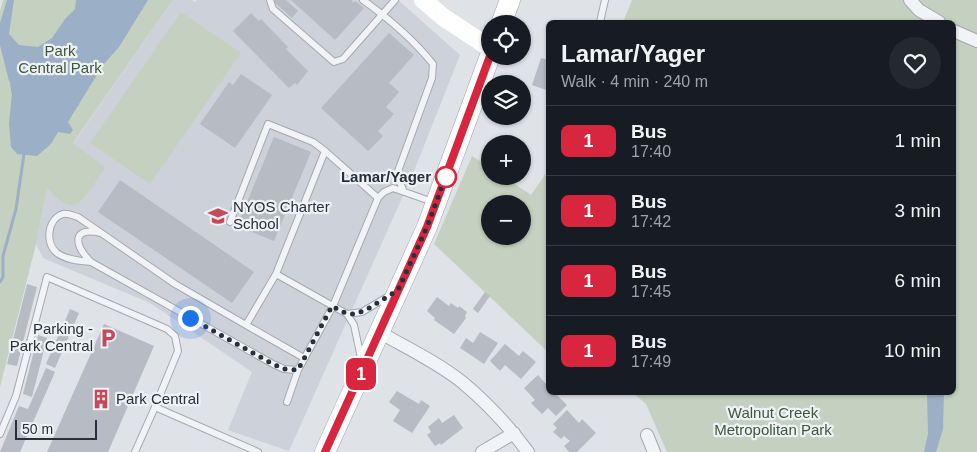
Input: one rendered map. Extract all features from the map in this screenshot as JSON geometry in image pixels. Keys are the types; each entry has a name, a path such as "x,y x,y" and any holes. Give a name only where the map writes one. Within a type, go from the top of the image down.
{"main road":[{"path":"423,0 443,17 481,42"},
{"path":"505,15 510,0"},
{"path":"326,452 427,227 487,65"}],"street":[{"path":"910,0 919,10 936,20"},
{"path":"956,32 977,41"},
{"path":"379,332 425,358 461,382 514,433 528,452"},
{"path":"482,452 514,433"},
{"path":"647,435 654,452"}],"lane":[{"path":"270,0 272,9 334,62 344,59 395,0"},
{"path":"363,0 382,14 422,51 432,64 432,78 397,174 403,190"},
{"path":"600,20 605,0"},
{"path":"230,222 268,124 313,142 378,198"},
{"path":"246,325 276,274 325,151"},
{"path":"287,402 298,370 332,306 378,198 392,188 403,190 436,203"},
{"path":"91,262 68,258 56,253 50,243 48,234 51,225 57,217 64,214 78,217 176,284 304,358"},
{"path":"105,234 86,231 81,234 78,240 78,248 91,262 273,364 284,369 298,370"},
{"path":"276,274 347,314 356,314 369,308 398,290"},
{"path":"0,434 16,396 47,277 167,329 175,336 178,351 135,452"},
{"path":"347,314 354,325 363,369"},
{"path":"155,407 258,452"}],"shaded area":[{"name":"NYOS Charter School","path":"173,0 192,0 195,2 197,0 398,0 460,55 414,171 289,451 228,430 252,372 150,303 43,258 36,244 47,188 73,144"}],"green space":[{"name":"Park Central Park","path":"3,0 173,0 73,143 105,167 94,185 74,205 63,202 47,188 36,244 0,387 0,11"},
{"name":"Walnut Creek Metropolitan Park","path":"632,0 977,0 977,452 667,452 646,404 635,395 956,395 956,20 624,20"},
{"path":"181,12 241,53 150,184 90,143"},
{"path":"472,156 481,162 481,185 516,185 531,195 546,173 546,350 434,244"}],"water":[{"path":"7,0 14,0 9,34 19,45 38,47 52,38 65,19 75,9 76,0 148,0 119,47 103,65 68,122 73,130 70,134 58,132 51,144 37,156 17,154 11,147 9,124 13,83 9,81 0,45 0,23"},
{"path":"927,395 944,395 943,429 936,452 924,452 928,434"}],"building":[{"path":"275,0 286,0 298,11 292,18 274,2"},
{"path":"291,0 352,0 353,3 355,1 364,8 335,40"},
{"path":"251,13 259,21 261,19 288,47 286,49 308,71 297,85 295,83 289,88 233,31"},
{"path":"389,33 414,55 389,83 399,92 386,107 394,114 378,131 383,136 368,151 321,108"},
{"path":"541,58 546,59 546,90 532,85"},
{"path":"241,74 272,95 235,148 200,124 229,82 233,85"},
{"path":"274,137 311,152 274,241 237,226"},
{"path":"120,180 254,272 232,303 98,212"},
{"path":"27,284 37,287 17,366 7,364"},
{"path":"485,292 490,296 478,313 473,309"},
{"path":"437,297 449,306 451,303 467,312 466,318 454,334 434,320 435,318 427,311"},
{"path":"70,309 79,313 55,368 46,364"},
{"name":"Park Central","path":"104,324 154,346 108,452 47,452"},
{"path":"480,332 498,343 484,364 460,348 466,338 473,343"},
{"path":"38,335 47,338 32,397 23,394"},
{"path":"505,344 519,356 523,351 536,362 521,379 505,365 500,371 490,361"},
{"path":"46,368 55,372 20,452 0,452 19,406 28,409"},
{"path":"538,375 546,384 546,395 557,395 567,405 556,416 548,408 542,414 531,403 535,400 524,388"},
{"path":"397,391 419,404 421,400 430,406 412,433 393,421 400,410 389,402"},
{"path":"567,410 579,423 582,419 596,433 577,452 569,452 564,446 570,441 564,436 561,439 553,432 557,428 553,424"},
{"path":"454,415 463,428 441,445 440,443 435,446 427,435 431,432 428,427 439,418 442,423"}],"waterway":[{"path":"11,80 13,93"},
{"path":"0,282 3,277 3,256 16,209 24,154"}],"bus line":[{"name":"1","path":"325,452 427,227 487,65"}],"place":[{"name":"Lamar/Yager","path":"446,177"},
{"name":"NYOS Charter School","path":"218,216"},
{"name":"Parking - Park Central","path":"108,338"},
{"name":"Park Central","path":"101,399"}],"route":[{"path":"190,318 273,364 284,369 298,370 332,306 347,314 356,314 398,290 427,227 447,173 446,177"}]}
